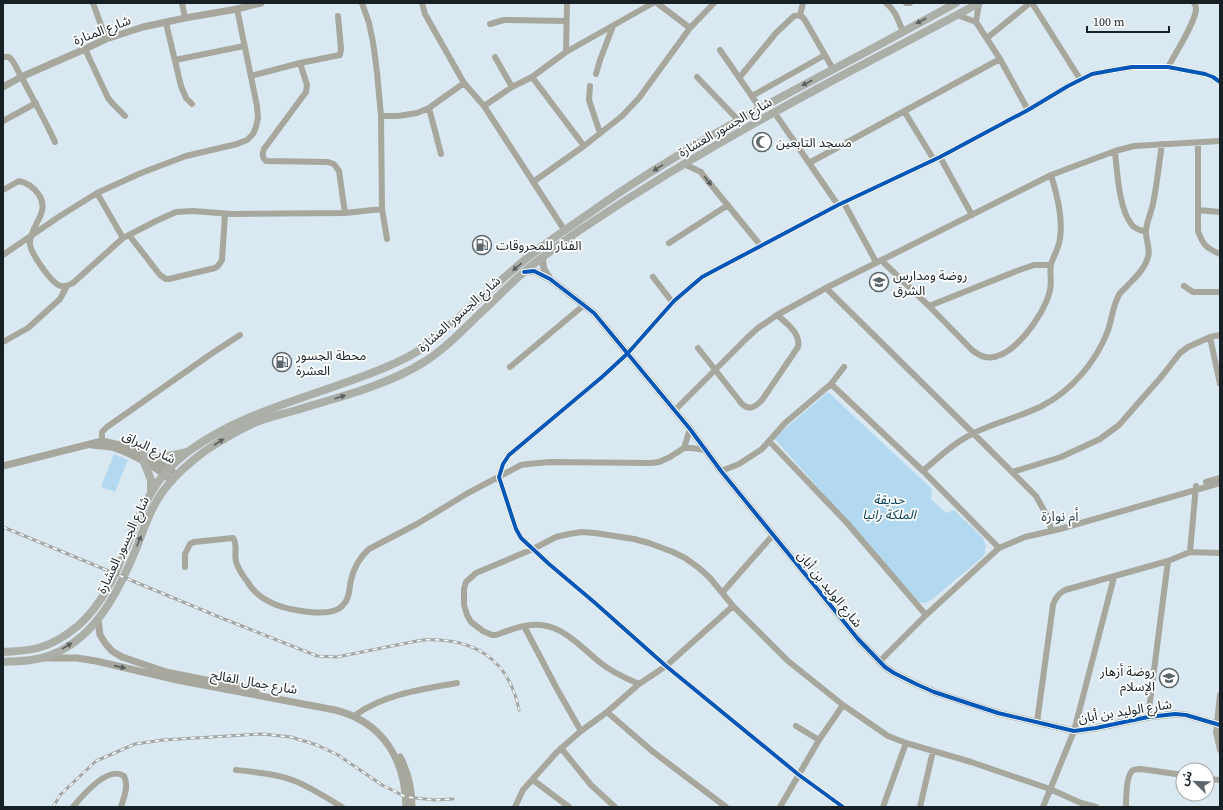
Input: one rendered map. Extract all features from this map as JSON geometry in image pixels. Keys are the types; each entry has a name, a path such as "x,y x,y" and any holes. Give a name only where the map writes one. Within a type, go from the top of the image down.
{"main road":[{"name":"شارع الجسور العشارة","path":"3,652 28,650 48,645 67,635 89,615 102,600 118,568 138,519 151,493 167,472 188,452 238,421 379,371 413,354 443,332 523,262 595,209 677,156 738,120 956,3"},
{"name":"شارع الجسور العشارة","path":"3,662 30,660 49,656 71,645 98,620 119,587 157,499 193,460 209,448 251,424 351,394 408,371 423,362 448,343 524,272 600,217 684,164 774,112 979,3"},
{"path":"595,209 600,217"},
{"path":"151,493 151,480 144,458 171,456 188,452"}],"street":[{"path":"93,3 106,39"},
{"path":"182,3 185,18"},
{"name":"شارع المنارة","path":"3,87 21,77 106,39 185,18 237,9 261,3"},
{"path":"362,3 369,23 377,72 380,116 382,209 387,239"},
{"path":"422,3 425,14 464,83 484,106 565,231"},
{"path":"566,52 567,3"},
{"path":"484,106 512,87 532,77 566,52 653,3"},
{"path":"657,3 690,28"},
{"path":"533,182 584,146 622,116 639,98 690,28 714,3"},
{"path":"800,15 803,3"},
{"path":"886,3 895,12 902,32"},
{"path":"976,22 979,3"},
{"path":"987,38 1031,3 1080,79"},
{"path":"1168,67 1190,27 1196,11 1194,3"},
{"path":"3,255 97,193 141,173 186,156 237,144 246,140 253,134 258,118 257,106 237,9"},
{"path":"800,15 806,22 833,70"},
{"path":"740,78 776,33 794,16 800,15"},
{"path":"957,15 976,22 1000,59 1028,110"},
{"path":"251,76 300,63 340,55 338,16"},
{"path":"490,24 504,20 566,21"},
{"path":"166,23 181,86 186,98 192,104"},
{"path":"596,74 613,26"},
{"path":"175,60 244,46"},
{"path":"85,49 108,98 125,116"},
{"path":"720,50 760,108"},
{"path":"752,96 825,55"},
{"path":"3,57 9,57 14,60 21,77 56,142"},
{"path":"495,57 512,87"},
{"path":"810,163 1000,59"},
{"path":"300,63 307,85 306,92 264,149 262,155 263,159 266,161 290,160 328,162 334,164 339,171 345,213"},
{"path":"843,807 799,775 666,666 521,538 499,477 503,464 509,454 596,382 628,353 673,303 702,278 761,246 841,204 937,158 1028,110 1080,79 1092,74 1147,66 1168,67 1205,74 1220,82"},
{"path":"532,77 584,146"},
{"path":"697,77 738,120"},
{"path":"380,116 398,116 417,113 429,108 464,83"},
{"path":"590,86 589,100 600,133"},
{"path":"3,121 36,103"},
{"path":"429,108 441,154"},
{"path":"904,111 937,158 972,215"},
{"path":"774,112 841,204 879,261 929,306 972,350 987,358 1004,353 1025,336 1041,314 1047,300 1051,288 1051,265 1060,239 1058,197 1051,175"},
{"path":"675,410 735,349 758,328 777,315 826,288 1051,175 1115,151 1134,146 1220,141"},
{"path":"1198,142 1198,231 1205,246 1220,254"},
{"path":"924,471 955,444 973,433 1042,406 1059,395 1077,380 1108,332 1116,301 1120,293 1142,270 1149,255 1146,232 1153,202 1162,144"},
{"path":"1115,151 1122,202 1126,216 1133,226 1138,230 1146,232"},
{"path":"684,164 701,172 761,246"},
{"path":"3,190 19,181 30,185 37,192 43,203 30,244 32,252 49,276 57,284 62,286 67,286 73,283 126,236 176,212 193,211 225,214 345,213 382,209"},
{"path":"97,193 126,236 160,275 166,279 211,270 218,266 222,260 225,214"},
{"path":"669,242 728,205"},
{"path":"1198,210 1220,212"},
{"name":"شارع الوليد بن أبان","path":"543,257 542,264 550,279"},
{"path":"929,306 1022,269 1034,265 1051,265"},
{"name":"شارع الوليد بن أبان","path":"524,272 534,271 550,279 594,313 675,410 721,471 858,639 879,662 899,676 934,692 998,712 1074,731 1148,717 1175,714 1186,715 1218,724"},
{"path":"653,277 673,303"},
{"path":"3,342 28,328 60,299 67,286"},
{"path":"1184,286 1193,292 1220,292"},
{"path":"826,288 1036,496 1046,514 1052,531"},
{"path":"510,367 584,305"},
{"path":"698,348 746,407 750,408 757,406 795,353 800,342 794,331 777,315"},
{"path":"102,441 102,432 107,426 240,335"},
{"path":"1012,472 1061,456 1100,439 1119,425 1180,353 1188,347 1210,337 1220,335"},
{"path":"1210,337 1220,384"},
{"path":"721,471 739,464 762,449 785,423 830,384 844,367"},
{"path":"830,384 924,471 999,548"},
{"path":"684,448 690,429"},
{"name":"شارع البراق","path":"3,466 102,441 120,445 144,458 175,478"},
{"path":"769,442 847,523 926,615"},
{"name":"شارع البراق","path":"86,444 111,447 144,458"},
{"path":"184,567 185,554 190,544 194,542 233,538 235,542 235,560 240,571 252,588 268,601 290,609 313,612 340,609 348,598 351,579 356,565 363,555 370,549 511,470 528,464 550,462 651,463 659,462 684,448 706,450"},
{"path":"879,662 926,615 999,548 1025,537 1052,531 1110,514 1220,478"},
{"path":"1196,487 1220,483"},
{"path":"1190,552 1196,487"},
{"path":"639,684 609,669 576,641 551,627 539,624 524,626 496,635 483,631 471,622 467,615 464,605 464,589 466,582 476,573 533,549 556,537 582,532 634,539 658,546 685,558 699,568 710,578 733,606 784,658 843,704 888,736 1050,789 1080,805 1096,807"},
{"path":"722,593 773,535"},
{"path":"1037,722 1054,601 1059,594 1065,590 1168,561 1190,552 1220,553"},
{"path":"1148,717 1168,561"},
{"path":"1042,807 1074,731 1114,577"},
{"path":"515,807 523,790 561,748 639,684 666,666 733,606"},
{"name":"شارع جمال الفالح","path":"98,620 100,635 105,643 112,651 131,661 166,672 335,706 367,719 378,727 390,740 398,752 407,772 412,807"},
{"path":"524,626 581,731"},
{"name":"شارع جمال الفالح","path":"40,658 77,658 96,661 177,680 335,710 355,716 380,734 393,753 399,765 402,776 406,797 406,807"},
{"path":"357,714 369,706 400,695 457,683"},
{"path":"1220,695 1217,741 1220,750"},
{"path":"780,807 819,740 843,704"},
{"path":"606,712 657,755 726,807"},
{"path":"796,726 819,740"},
{"path":"883,807 906,743"},
{"path":"561,748 591,785 615,807"},
{"path":"920,807 933,750"},
{"path":"1126,807 1129,777 1132,772 1141,768 1175,774"},
{"path":"236,770 257,772 289,779 305,786 342,807"},
{"path":"73,807 90,787 105,777 118,774 124,776 126,781 121,807"},
{"path":"532,780 569,807"}],"green space":[{"name":"حديقة الملكة رانيا","path":"828,392 932,489 931,499 946,513 954,510 983,538 986,546 984,556 931,600 925,603 919,602 774,438"},
{"path":"114,454 128,460 115,492 101,487"}],"railway":[{"path":"3,527 317,656 337,657 422,640 457,642 472,647 486,654 497,664 507,677 514,692 519,710"},
{"path":"53,807 61,794 96,761 135,744 163,740 262,734 291,737 317,745 338,755 382,785 406,797 434,800 453,799"}],"cycle path":[{"path":"843,807 799,775 666,666 521,538 516,529 499,477 503,464 509,455 602,377 628,353 674,301 702,277 838,205 940,157 1092,74 1132,67 1168,67 1205,74 1220,82"},
{"path":"524,272 534,271 550,279 594,313 690,429 721,471 858,639 885,667 894,673 934,692 998,713 1074,731 1148,717 1175,714 1186,715 1220,725"}],"place":[{"name":"مسجد التابعين","path":"762,142"},
{"name":"الفنار للمحروقات","path":"482,245"},
{"name":"روضة ومدارس الشرق","path":"879,282"},
{"name":"محطة الجسور العشرة","path":"282,362"},
{"name":"روضة أزهار الإسلام","path":"1169,678"}],"district":[{"name":"أم نوارة","path":"1060,516"}]}
